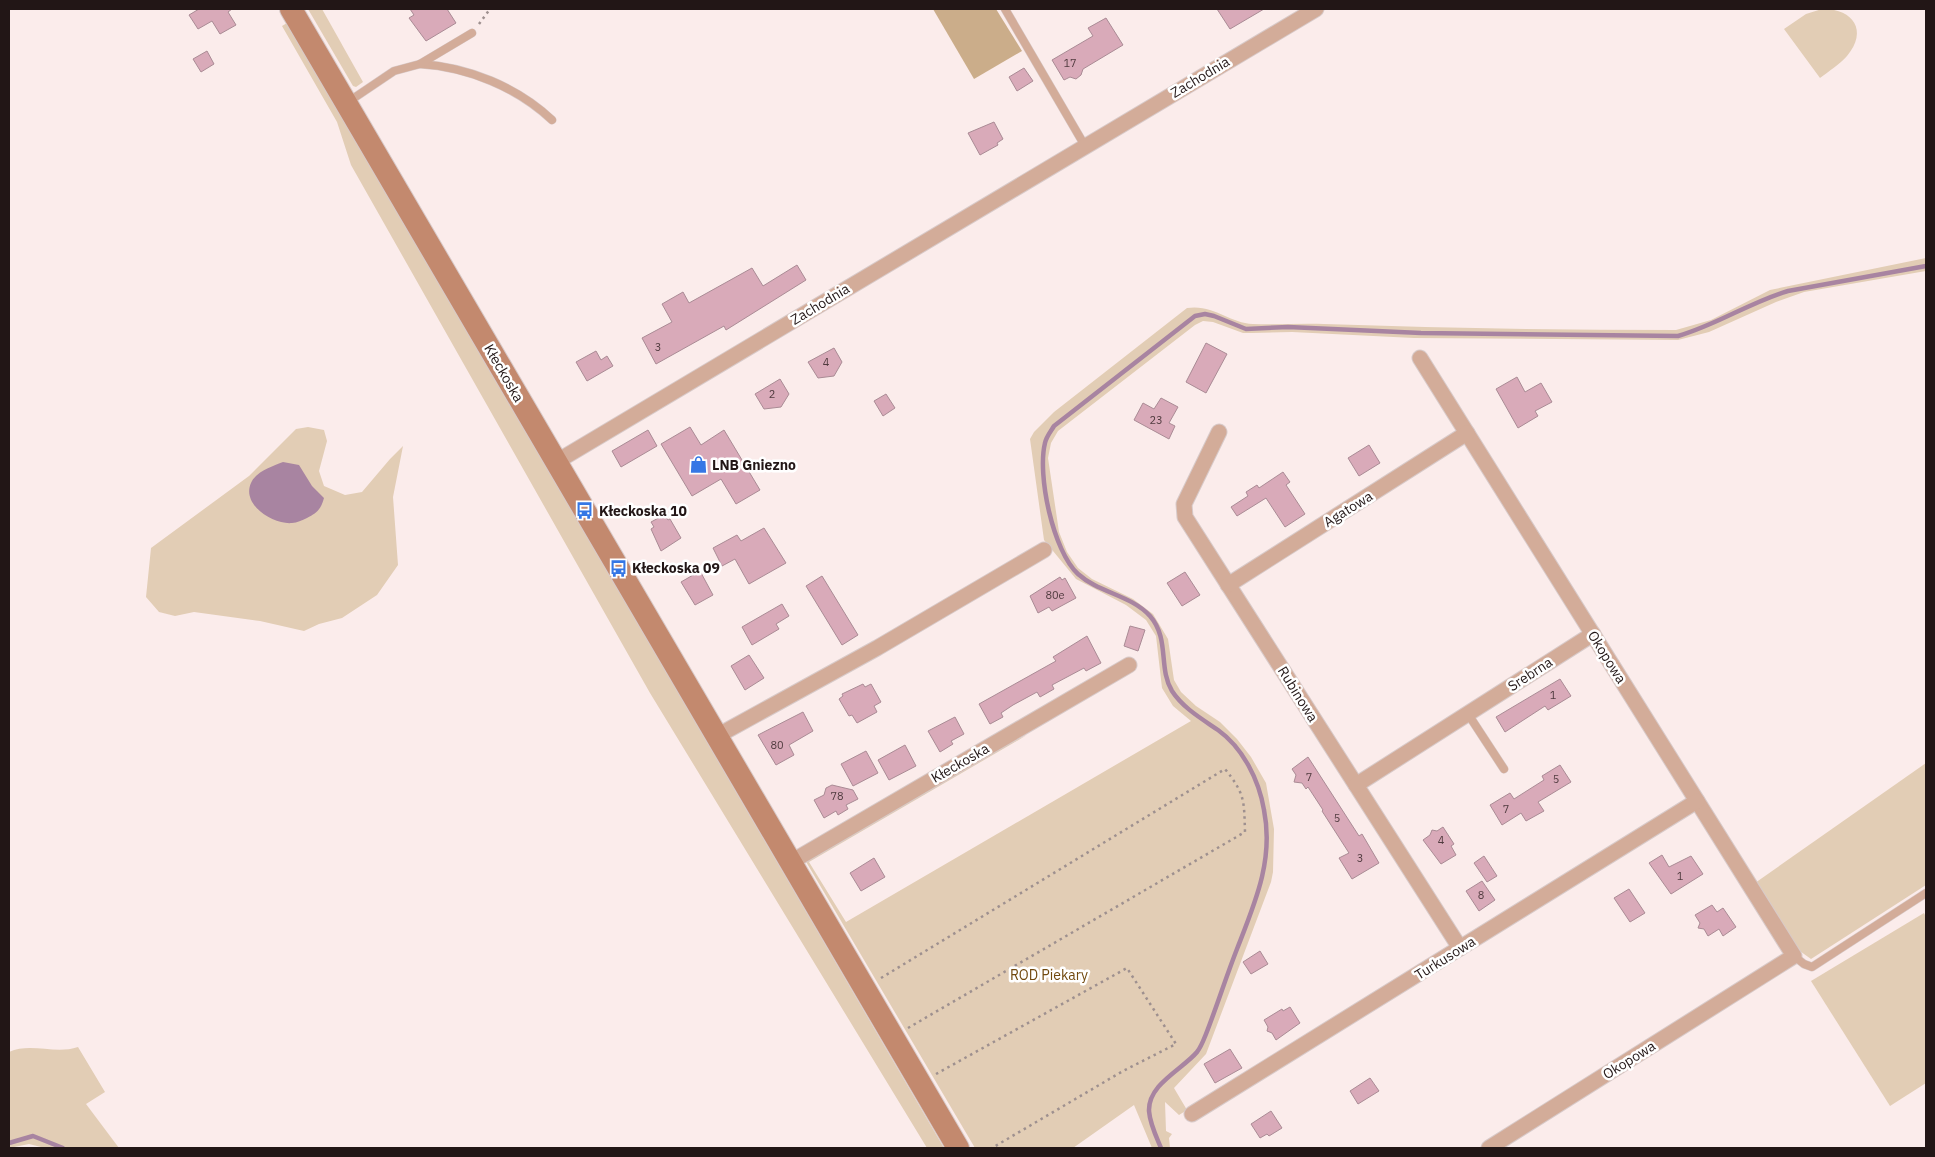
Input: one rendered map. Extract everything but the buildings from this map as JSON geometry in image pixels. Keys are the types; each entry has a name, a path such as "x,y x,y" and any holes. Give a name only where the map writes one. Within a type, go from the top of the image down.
{"main road":[{"name":"Kłeckoska","path":"291,9 958,1148"}],"street":[{"name":"Zachodnia","path":"556,462 1316,9"},
{"name":"Okopowa","path":"1420,358 1794,956 1489,1148"},
{"name":"Rubinowa","path":"1219,432 1184,504 1185,516 1460,948"},
{"name":"Agatowa","path":"1228,584 1467,432"},
{"path":"717,736 877,648 1044,550"},
{"name":"Srebrna","path":"1356,785 1593,634"},
{"name":"Kłeckoska","path":"791,862 1129,665"},
{"name":"Turkusowa","path":"1192,1114 1697,801"}],"lane":[{"path":"1005,9 1084,146"},
{"path":"346,103 394,71 420,64 472,33"},
{"path":"420,64 446,66 484,78 517,95 552,120"},
{"path":"1468,714 1504,769"},
{"path":"1794,956 1804,964 1812,966 1926,893"}],"path":[{"path":"472,33 490,9"},
{"path":"864,988 1225,769 1238,786 1243,796 1245,832 893,1037"},
{"path":"921,1085 936,1074 1127,968 1176,1044 1124,1071 992,1148"}],"green space":[{"path":"308,9 322,9 363,82 356,87 353,86"},
{"path":"1822,9 1842,12 1849,17 1857,29 1857,38 1847,56 1820,78 1784,29 1806,14"},
{"path":"287,23 944,1148 927,1148 650,693 351,165 337,122 282,26"},
{"name":"ROD Piekary","path":"1926,258 1926,271 1804,292 1776,302 1709,332 1678,340 1414,338 1292,332 1243,333 1213,322 1203,321 1195,325 1058,431 1051,443 1048,458 1059,532 1067,552 1078,568 1092,579 1133,599 1153,614 1168,639 1174,680 1181,692 1196,706 1220,722 1251,757 1266,783 1274,829 1273,872 1271,882 1206,1054 1174,1088 1187,1110 1179,1115 1165,1102 1166,1131 1172,1134 1169,1138 1170,1148 1152,1148 1134,1105 1073,1148 975,1148 805,860 984,756 1027,735 809,862 846,922 1191,721 1173,706 1162,688 1156,636 1146,620 1126,605 1076,579 1044,540 1030,439 1034,432 1054,412 1187,308 1197,307 1213,311 1236,321 1253,324 1676,330 1711,320 1770,290"},
{"path":"308,427 324,430 327,441 319,471 324,486 345,495 362,492 403,446 393,497 398,565 377,595 342,618 319,624 304,631 260,621 194,612 175,616 159,612 146,597 151,548 249,476 296,429"},
{"path":"1926,763 1926,885 1811,959 1797,949 1755,883"},
{"path":"1924,913 1926,917 1926,1083 1890,1106 1811,981"},
{"path":"78,1047 105,1092 86,1104 119,1148 45,1148 29,1144 9,1148 9,1052 26,1048 61,1050"}],"shaded area":[{"path":"933,9 996,9 1022,51 974,79"},
{"path":"283,462 299,465 312,486 324,498 316,512 294,523 285,523 268,517 255,506 249,491 251,483 256,476"}],"waterway":[{"path":"1161,1148 1151,1121 1150,1101 1160,1085 1197,1052 1206,1034 1261,881 1267,846 1264,810 1254,776 1242,755 1227,737 1187,708 1172,691 1165,673 1160,634 1150,616 1134,603 1095,586 1078,574 1069,563 1054,531 1043,474 1045,443 1047,436 1054,426 1195,316 1205,314 1246,329 1288,327 1421,333 1678,336 1788,291 1926,266"},
{"path":"9,1143 33,1136 63,1148"}],"place":[{"name":"LNB Gniezno","path":"698,465"},
{"name":"Kłeckoska 10","path":"585,511"},
{"name":"Kłeckoska 09","path":"618,568"}]}
